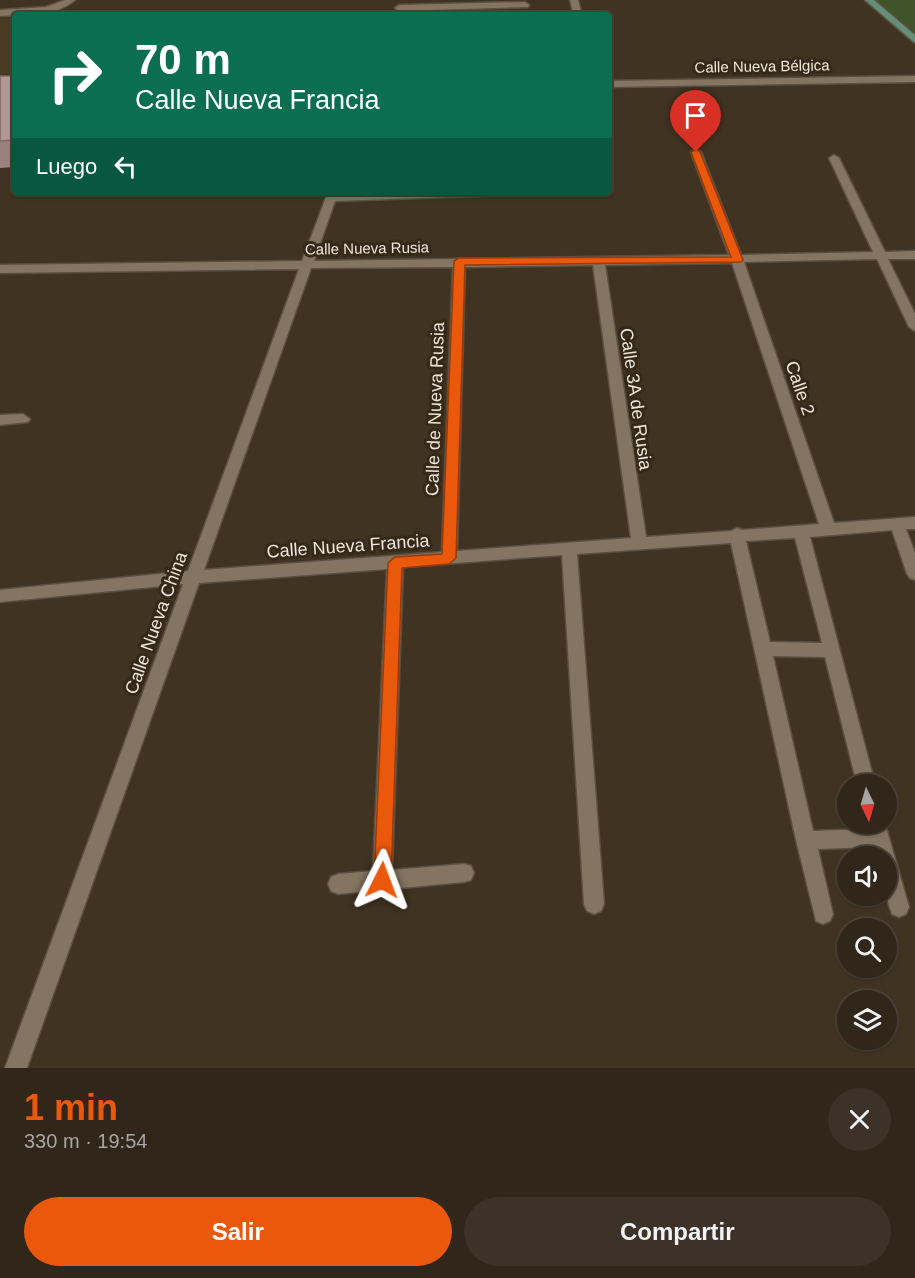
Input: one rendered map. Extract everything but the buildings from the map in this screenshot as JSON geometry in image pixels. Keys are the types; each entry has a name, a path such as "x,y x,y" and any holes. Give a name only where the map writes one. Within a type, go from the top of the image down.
{"main road":[{"path":"869,0 915,40"}],"street":[{"path":"15,12 63,6 71,0"},
{"path":"399,8 525,4"},
{"name":"Calle Nueva Bélgica","path":"612,84 915,79"},
{"name":"Calle 2","path":"696,152 737,260 828,529"},
{"path":"834,158 915,327"},
{"path":"330,199 429,195"},
{"path":"330,199 435,202"},
{"name":"Calle Nueva China","path":"16,1068 330,199"},
{"name":"Calle Nueva Rusia","path":"0,269 459,261 737,260 915,255"},
{"name":"Calle 3A de Rusia","path":"598,260 639,542"},
{"name":"Calle de Nueva Rusia","path":"449,558 459,261"},
{"path":"0,420 23,419"},
{"name":"Calle Nueva Francia","path":"0,596 194,577 395,563 737,534 915,523"},
{"path":"897,524 915,574"},
{"path":"801,530 864,774"},
{"path":"737,534 823,914"},
{"path":"569,549 594,904"},
{"path":"382,880 395,563"},
{"path":"763,649 833,650"},
{"path":"805,840 854,834"},
{"path":"338,884 464,873"},
{"path":"897,900 899,907"}],"shaded area":[{"path":"12,17 12,74 0,75 0,19"}],"green space":[{"path":"874,0 915,0 915,36"}],"route":[{"path":"382,880 395,563 449,558 459,261 737,260 696,152"}]}
